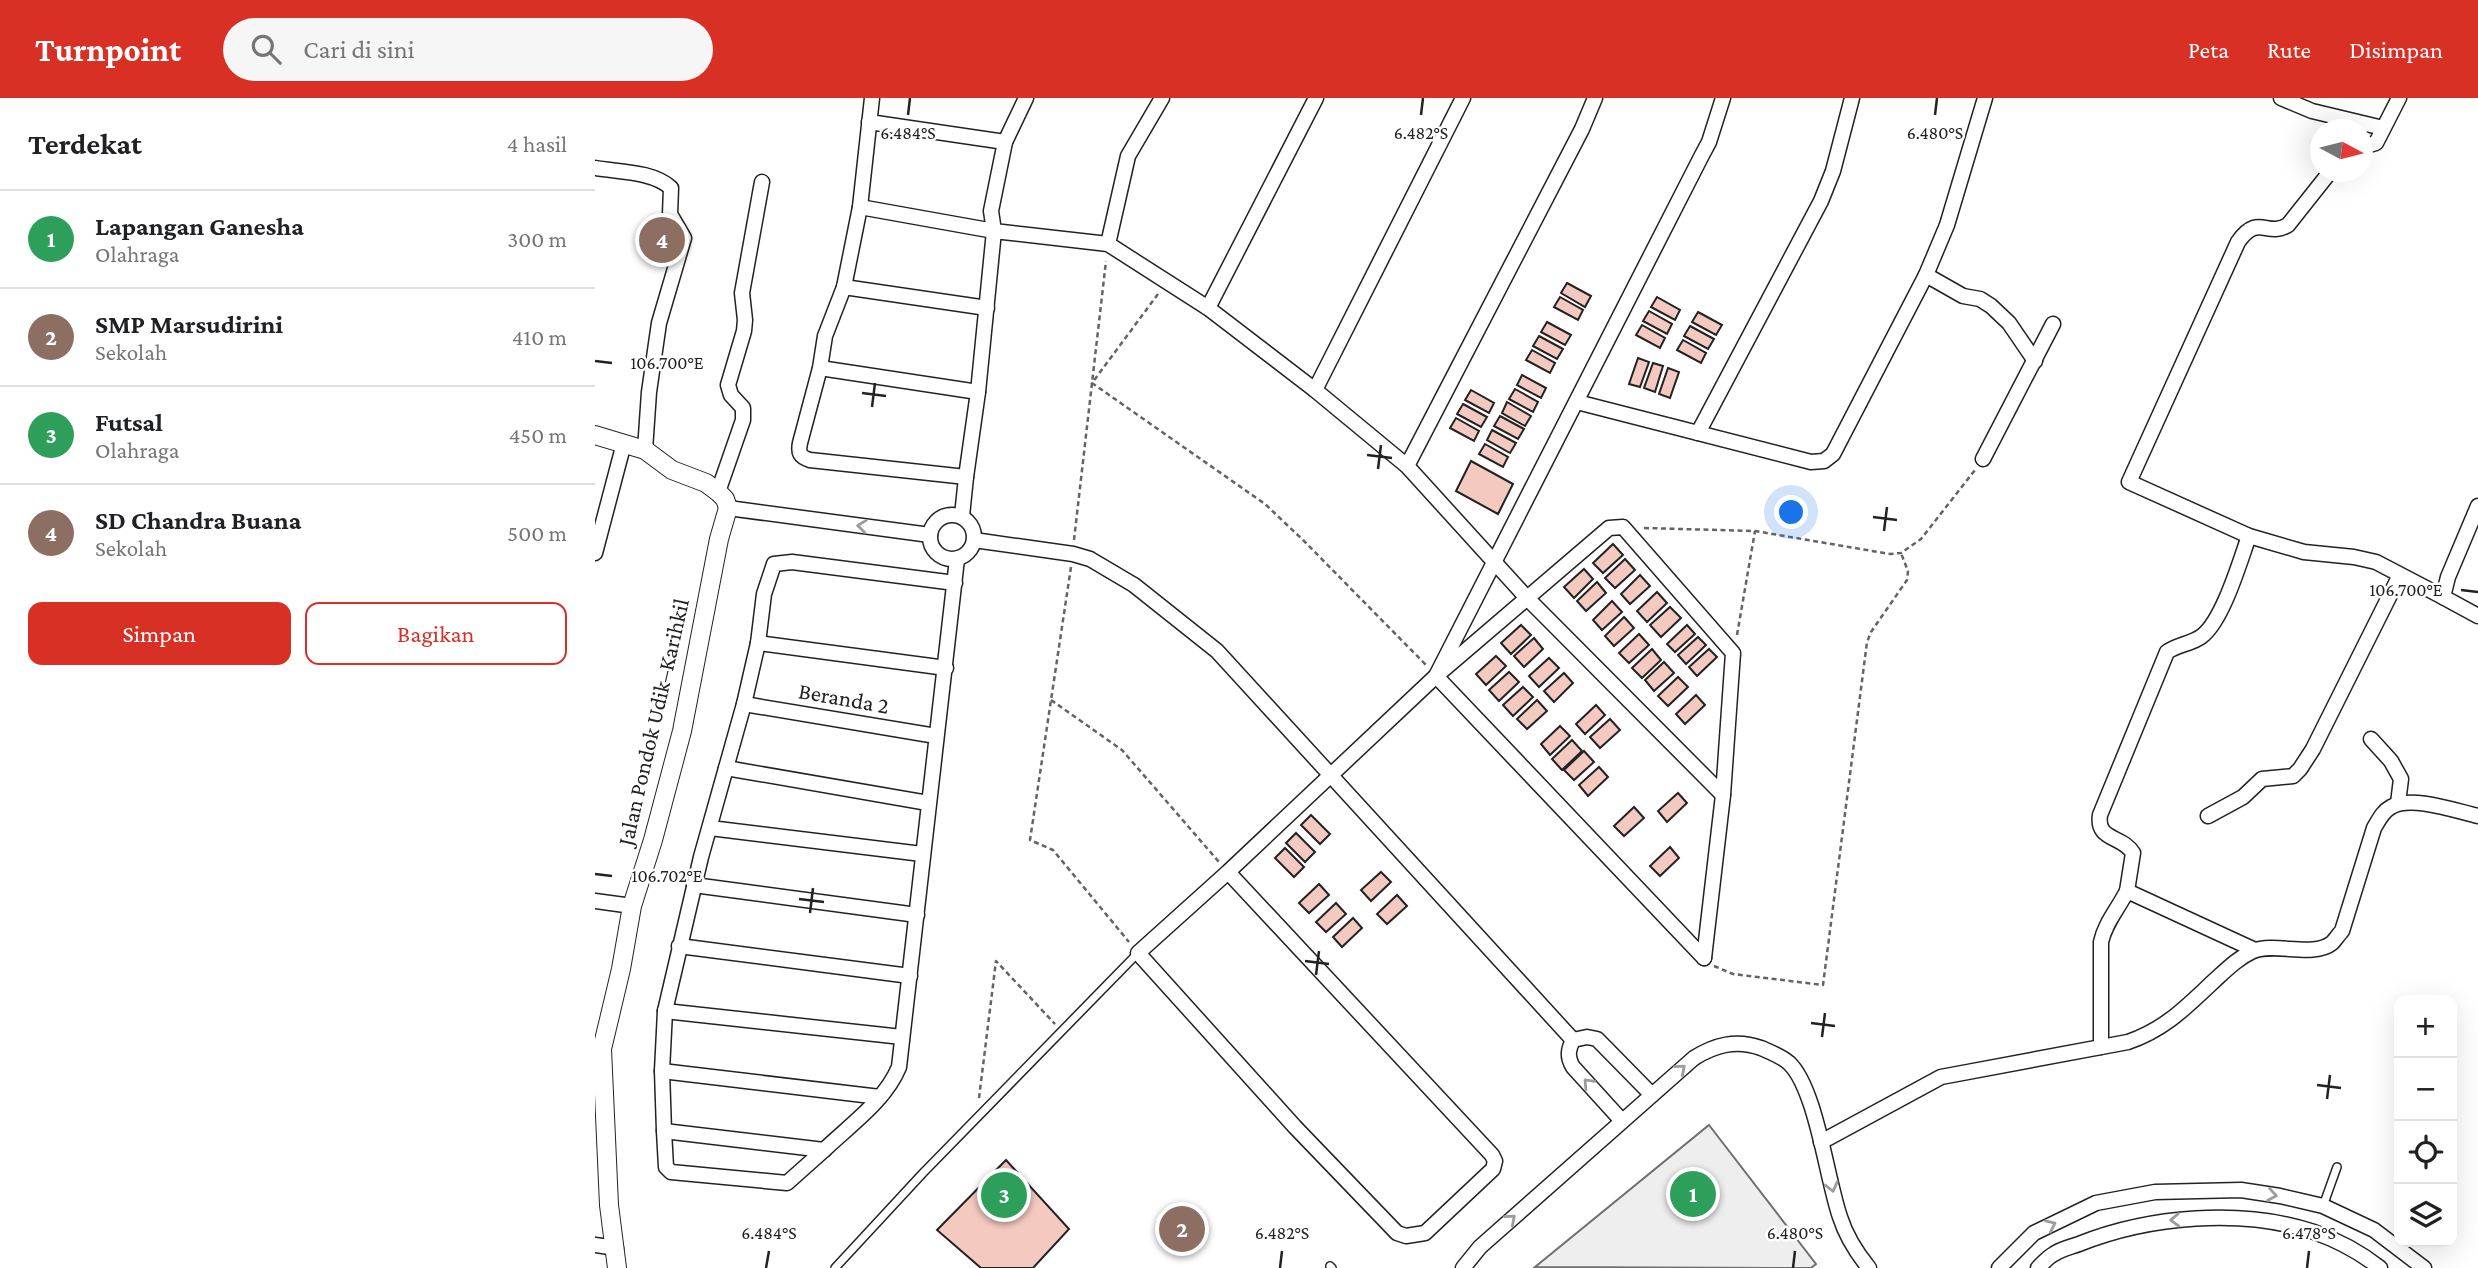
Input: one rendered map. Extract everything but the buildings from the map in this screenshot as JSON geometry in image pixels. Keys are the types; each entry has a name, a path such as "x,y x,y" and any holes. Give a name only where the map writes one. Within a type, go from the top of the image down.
{"street":[{"path":"872,98 860,207 844,287 825,336 799,453 810,460 966,477"},
{"path":"962,516 994,231 991,211 1005,142 1026,98"},
{"path":"1108,244 1128,156 1162,98"},
{"path":"1208,309 1316,98"},
{"path":"1315,390 1463,98"},
{"path":"1407,466 1582,129 1595,98"},
{"path":"1436,676 1709,142 1723,98"},
{"path":"1698,433 1821,201 1833,171 1852,98"},
{"path":"1577,402 1811,462 1823,461 1833,454 1926,275 1947,225 1985,98"},
{"path":"2281,98 2312,111 2383,128"},
{"path":"2373,144 2399,98"},
{"path":"869,122 1005,142"},
{"path":"595,168 665,183 671,188 670,214 684,239 659,323 649,392 645,450"},
{"path":"719,492 743,420 743,408 731,395 727,385 744,331 742,293 762,182"},
{"path":"2322,182 2288,225 2278,229 2255,226 2246,230 2238,242 2129,482 2249,536 2304,552 2365,559 2478,616"},
{"path":"860,207 994,231 1108,244 1208,309 1315,390 1407,466 1527,598 1724,795"},
{"path":"1926,275 1963,296 1980,299 1991,306 2009,323 2035,361"},
{"path":"844,287 986,308"},
{"path":"1983,459 2053,324"},
{"path":"820,368 978,392"},
{"path":"595,435 645,450 672,470 706,483 719,492 728,508 930,535"},
{"path":"596,546 624,443"},
{"path":"2443,597 2452,566 2478,506"},
{"name":"Jalan Pondok Udik–Karihkil","path":"617,1268 609,1205 599,1047 621,969 632,906 682,731 715,560 728,508"},
{"path":"948,515 962,516 972,526 974,540 969,552 957,559 950,559 937,554 930,535 941,518 948,515"},
{"path":"1228,872 1492,1155 1495,1161 1493,1169 1425,1233 1414,1236 1397,1233 1294,1127 1138,953 1436,676 1609,528 1623,527 1733,653 1724,795 1704,958"},
{"path":"2101,1047 2101,942 2106,926 2127,891 2133,853 2125,844 2102,832 2099,827 2100,815 2167,652 2202,636 2215,623 2249,536"},
{"path":"974,540 1073,554 1090,559 1134,585 1217,651 1573,1040"},
{"path":"955,583 792,562 776,563 770,572 744,704 694,885 665,1010 662,1071 664,1131 666,1167 671,1172 787,1183 880,1097 896,1073 910,976 922,854 946,668 955,583 957,559"},
{"path":"2208,816 2243,797 2262,779 2293,776 2300,769 2313,749 2400,575"},
{"path":"758,643 946,668"},
{"path":"1436,676 1704,958"},
{"name":"Beranda 2","path":"744,704 936,736"},
{"path":"2371,738 2391,761 2401,779 2398,803"},
{"path":"726,768 928,803"},
{"path":"1821,1142 1941,1077 2139,1038 2164,1026 2237,960 2255,950 2320,949 2332,943 2342,931 2380,816 2388,808 2398,803 2422,804 2478,816"},
{"path":"710,828 922,854"},
{"path":"694,885 917,915"},
{"path":"2127,891 2255,950"},
{"path":"595,901 632,906"},
{"path":"679,946 910,976"},
{"path":"665,1010 902,1037"},
{"path":"1573,1040 1587,1037 1597,1039 1652,1095"},
{"path":"1573,1040 1568,1059 1622,1121"},
{"path":"1464,1268 1480,1247 1694,1058 1711,1048 1729,1043 1753,1045 1789,1063 1798,1074 1806,1090 1839,1214 1855,1251 1869,1268"},
{"path":"662,1071 880,1097"},
{"path":"664,1131 824,1150"},
{"path":"1999,1268 2034,1233 2096,1203 2155,1192 2241,1190 2280,1195 2323,1206 2374,1230 2424,1268"},
{"path":"2038,1268 2053,1254 2106,1233 2162,1221 2234,1218 2272,1222 2315,1232 2363,1255 2380,1268"},
{"path":"595,1245 616,1248"}],"lane":[{"path":"835,1268 1138,953"},
{"path":"2323,1206 2337,1167"}],"path":[{"path":"1108,244 1073,554 1030,841 1053,850 1138,953"},
{"path":"1092,383 1167,282"},
{"path":"1092,383 1265,504 1436,676"},
{"path":"1623,527 1755,531 1890,554 1901,553 1921,539 1983,459"},
{"path":"1733,653 1755,531"},
{"path":"1704,958 1717,968 1733,974 1823,985 1867,642 1907,580 1908,571 1901,553"},
{"path":"1051,700 1122,750 1228,872"},
{"path":"977,1118 996,961 1062,1031"}],"shaded area":[{"path":"1709,1125 1816,1264 1811,1268 1535,1267"}],"place":[{"name":"SD Chandra Buana","path":"662,240"},
{"name":"Lapangan Ganesha","path":"1693,1194"},
{"name":"Futsal","path":"1004,1195"},
{"name":"SMP Marsudirini","path":"1182,1229"}]}
